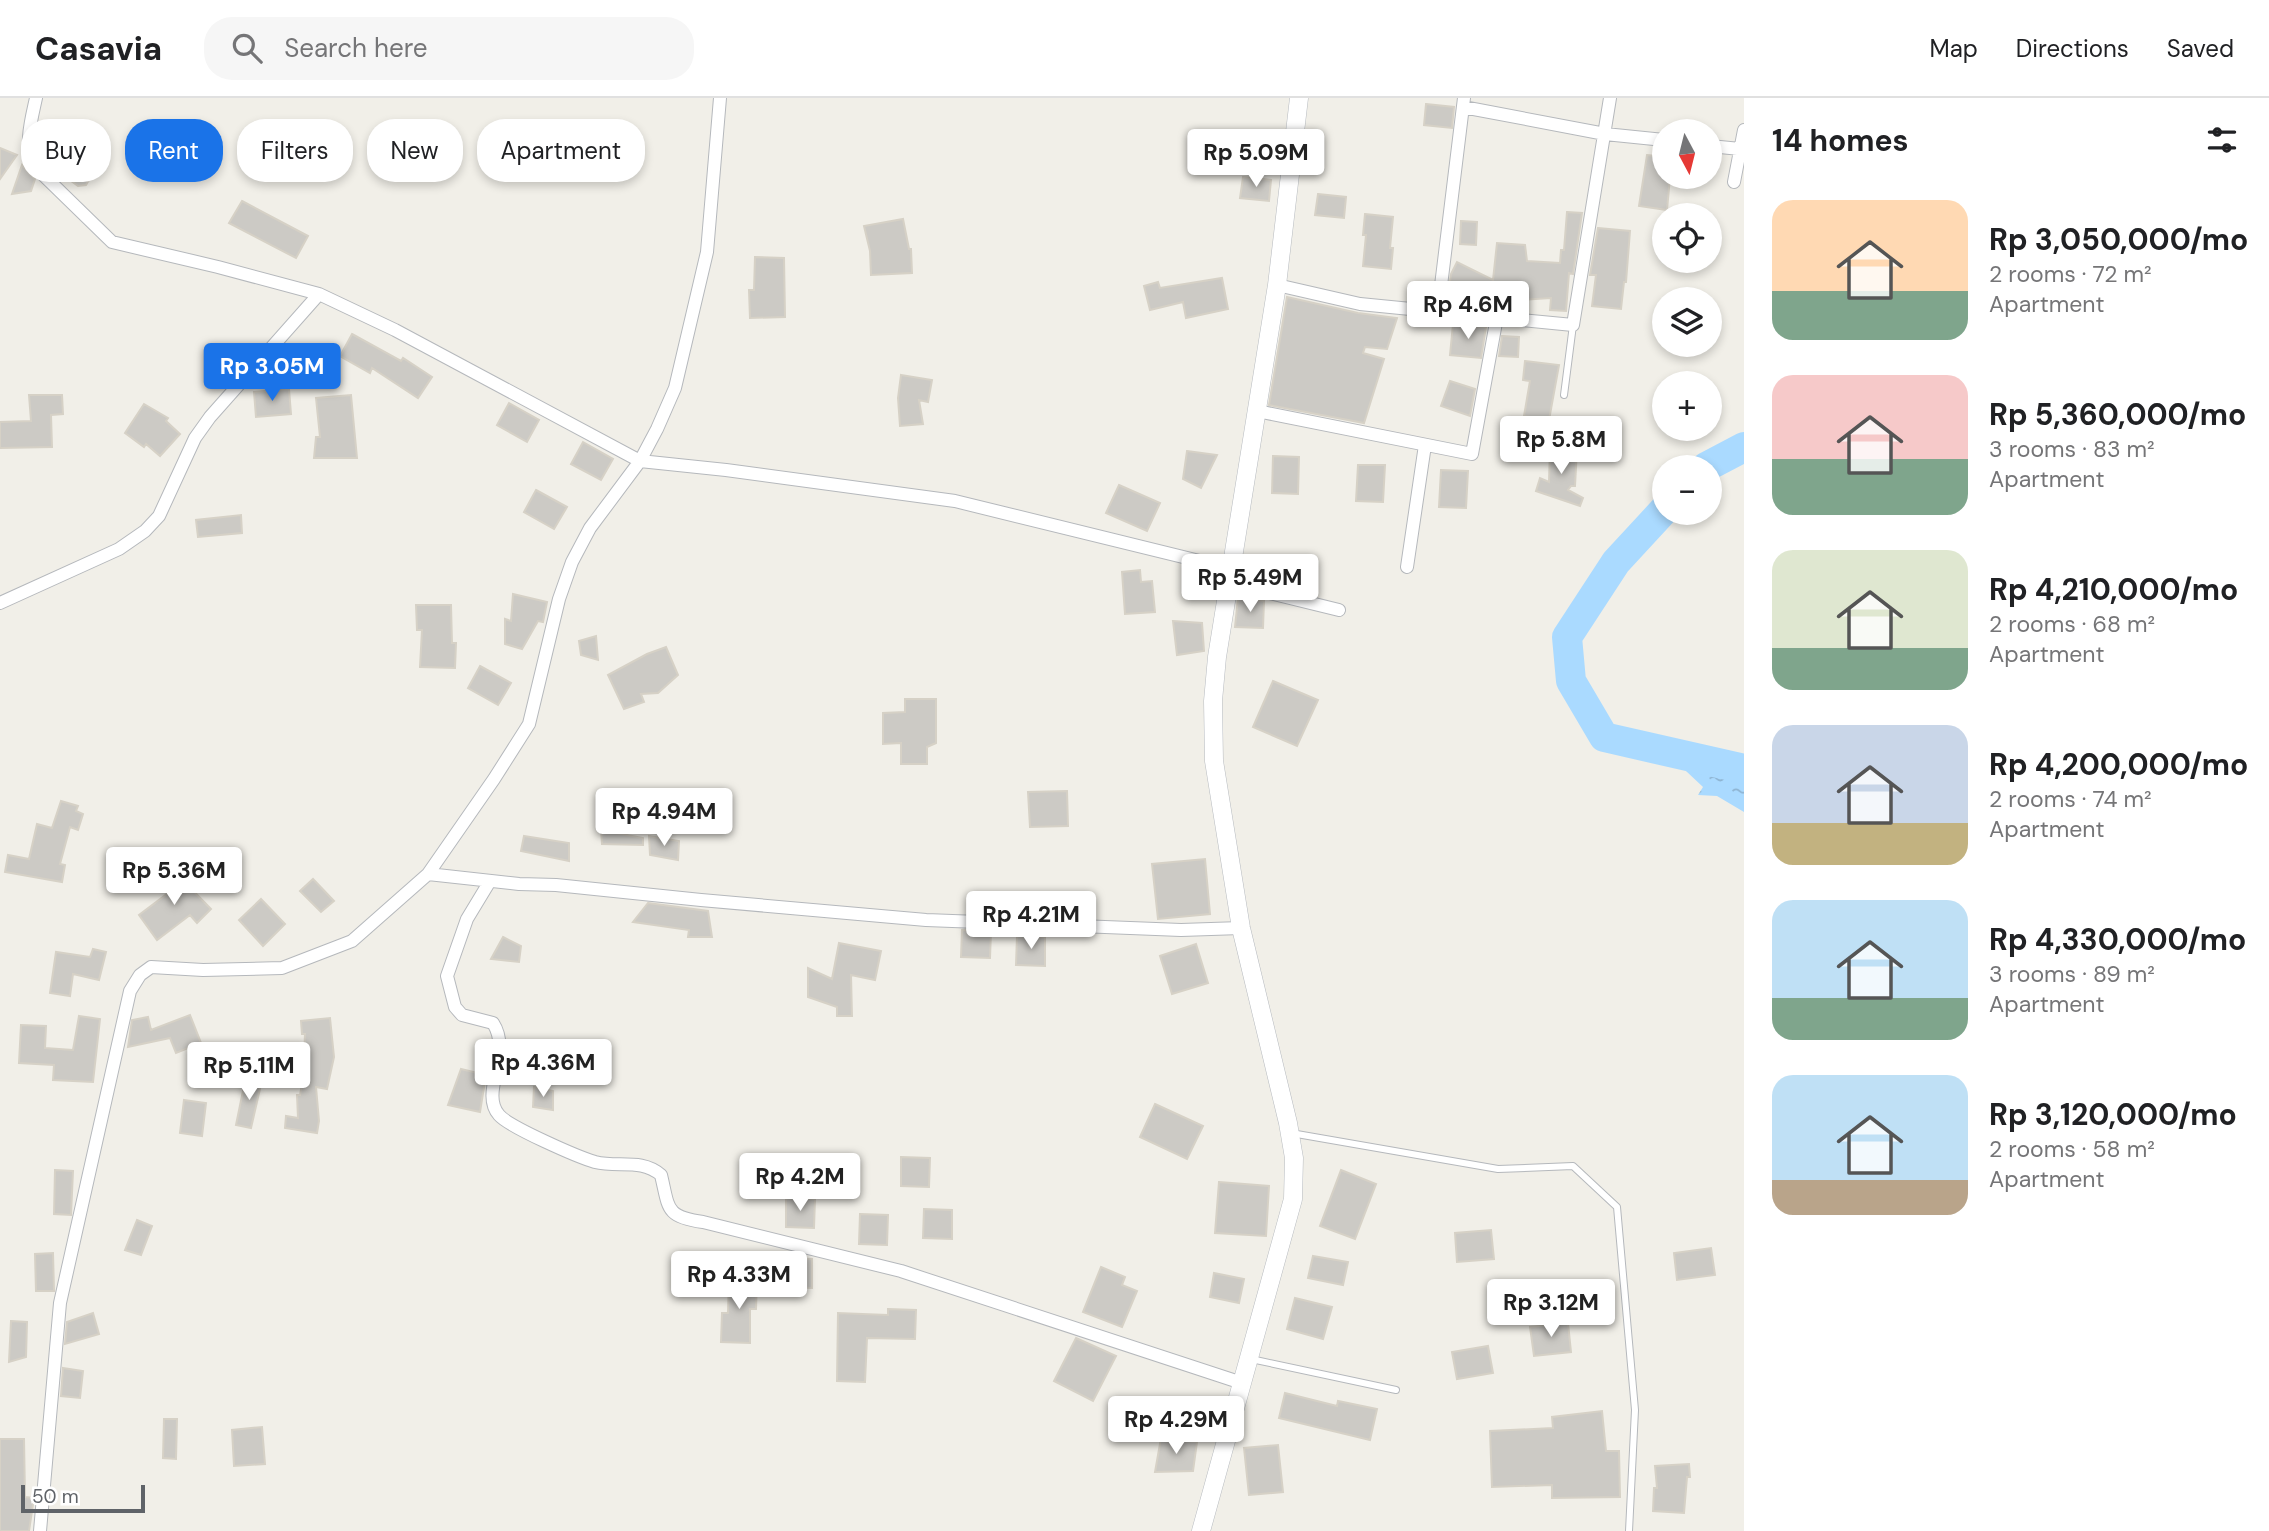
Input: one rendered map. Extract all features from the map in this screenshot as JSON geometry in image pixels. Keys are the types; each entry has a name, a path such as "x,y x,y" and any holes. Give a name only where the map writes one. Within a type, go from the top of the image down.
{"street":[{"path":"36,98 29,132 30,157 34,166 112,242 319,294 395,330 640,461 955,501 1231,576 1339,610"},
{"path":"40,1531 60,1303 130,991 140,975 151,967 203,970 282,968 352,942 428,874 494,779 529,724 556,612 572,562 590,528 640,461 675,387 707,252 720,98"},
{"path":"1201,1531 1293,1199 1294,1158 1241,928 1214,761 1213,701 1217,657 1277,285 1298,98"},
{"path":"1277,285 1360,304 1573,325 1610,98"},
{"path":"1438,310 1463,103 1605,134 1652,139"},
{"path":"1734,182 1744,130"},
{"path":"1722,147 1740,149"},
{"path":"0,603 119,549 145,531 159,516 195,438 210,417 319,294"},
{"path":"1257,411 1472,454 1497,317"},
{"path":"1407,567 1425,445"},
{"path":"428,874 926,920 1181,930 1241,928"},
{"path":"490,881 467,919 447,976 454,1007 462,1015 493,1023 500,1034 500,1058 492,1093 493,1106 500,1117 548,1143 596,1162 645,1165 655,1170 662,1175 666,1200 672,1213 682,1219 743,1231 901,1271 1242,1383"}],"lane":[{"path":"1564,395 1573,325"},
{"path":"1289,1132 1498,1169 1573,1166 1617,1207 1635,1410 1629,1531"},
{"path":"1249,1358 1396,1390"}],"water":[{"path":"1687,742 1708,751 1744,760 1744,812 1717,796 1698,795 1703,787 1686,771 1687,763 1677,745 1692,754"}],"building":[{"path":"1426,104 1454,107 1452,128 1424,125"},
{"path":"0,148 17,155 0,179"},
{"path":"1647,155 1652,156 1652,189 1669,189 1668,203 1652,203 1652,208 1639,206"},
{"path":"21,168 21,182 34,182 31,191 12,194"},
{"path":"1243,177 1271,180 1269,201 1240,198"},
{"path":"73,182 88,182 86,185 78,186"},
{"path":"1318,194 1346,197 1344,218 1315,215"},
{"path":"242,201 308,236 296,258 229,223"},
{"path":"1567,212 1582,213 1573,274 1569,273 1566,311 1550,310 1551,298 1522,300 1522,297 1466,295 1465,298 1449,290 1451,274 1457,262 1493,280 1497,243 1525,245 1527,261 1560,263 1561,250 1564,250"},
{"path":"1365,214 1393,217 1391,269 1363,266"},
{"path":"903,219 911,249 912,273 871,275 870,251 864,226"},
{"path":"1461,221 1477,222 1476,245 1460,244"},
{"path":"1598,228 1630,231 1621,309 1592,306 1596,275 1590,275"},
{"path":"755,257 784,258 785,317 750,318 749,290 754,290"},
{"path":"1222,278 1228,309 1186,318 1183,302 1150,310 1144,286 1158,282 1160,288"},
{"path":"1287,297 1358,313 1397,318 1387,349 1365,347 1363,353 1384,359 1364,423 1269,405"},
{"path":"1453,324 1486,327 1481,358 1450,355"},
{"path":"352,334 401,361 403,358 432,377 418,398 372,368 370,373 340,356"},
{"path":"1502,336 1519,337 1518,357 1499,356"},
{"path":"1525,361 1559,365 1549,420 1524,416 1530,381 1523,380"},
{"path":"901,375 932,380 928,402 919,400 923,424 900,426 898,398"},
{"path":"1450,381 1475,389 1470,416 1441,406"},
{"path":"289,389 291,414 256,417 254,392"},
{"path":"29,395 62,395 63,414 51,415 52,447 0,448 0,422 31,421"},
{"path":"351,395 357,458 314,458 316,437 320,437 316,398"},
{"path":"509,403 539,420 527,442 497,425"},
{"path":"144,404 168,418 166,421 180,434 160,456 146,444 144,447 125,433"},
{"path":"583,442 613,459 601,480 571,464"},
{"path":"1550,448 1577,449 1575,486 1568,490 1583,498 1580,506 1536,491 1540,478 1549,482"},
{"path":"1187,451 1217,455 1201,488 1183,479"},
{"path":"1273,456 1299,457 1298,494 1272,493"},
{"path":"1358,465 1385,465 1383,502 1356,501"},
{"path":"1441,470 1468,471 1466,508 1439,507"},
{"path":"1119,485 1160,503 1147,531 1106,513"},
{"path":"536,490 567,507 554,529 524,512"},
{"path":"241,515 242,533 198,537 196,520"},
{"path":"1140,570 1141,582 1152,581 1155,612 1125,614 1122,572"},
{"path":"513,594 547,602 543,622 538,621 522,649 505,644 505,619 511,621"},
{"path":"1238,598 1264,601 1263,628 1235,627"},
{"path":"416,605 451,605 452,643 456,643 455,668 420,667 422,630 417,630"},
{"path":"1173,621 1202,623 1204,651 1177,655"},
{"path":"596,636 598,660 581,655 579,641"},
{"path":"666,647 678,675 658,693 641,694 644,702 624,709 608,675"},
{"path":"480,666 511,683 498,705 468,688"},
{"path":"1273,681 1318,700 1297,746 1253,727"},
{"path":"905,699 936,699 936,743 927,747 927,764 901,764 901,743 883,744 883,713 905,712"},
{"path":"1067,791 1068,826 1030,827 1028,792"},
{"path":"61,801 78,806 76,811 83,814 78,830 70,827 60,864 65,865 62,882 5,872 8,855 29,859 37,824 52,828"},
{"path":"601,830 643,838 643,845 602,844"},
{"path":"524,836 569,843 569,861 521,851"},
{"path":"649,836 679,841 678,860 650,855"},
{"path":"1205,859 1210,914 1158,919 1152,864"},
{"path":"174,871 211,909 197,923 190,915 157,940 139,915 168,893 160,884"},
{"path":"313,879 334,901 321,912 300,891"},
{"path":"261,899 285,924 263,946 239,920"},
{"path":"648,903 708,911 712,937 688,937 689,930 633,922"},
{"path":"962,930 991,931 990,958 961,957"},
{"path":"1017,936 1045,937 1045,966 1016,965"},
{"path":"503,937 521,946 519,962 491,959"},
{"path":"839,943 881,951 875,980 851,975 852,1016 837,1016 837,1007 808,997 808,968 832,979"},
{"path":"1196,944 1208,983 1172,994 1160,956"},
{"path":"93,949 106,952 99,980 73,974 70,996 50,993 56,952 90,957"},
{"path":"190,1015 201,1043 176,1053 170,1038 128,1047 132,1020 148,1017 151,1030"},
{"path":"79,1016 100,1019 93,1082 53,1080 54,1065 19,1063 21,1025 46,1026 45,1048 73,1050"},
{"path":"330,1018 334,1057 327,1089 316,1087 319,1121 317,1133 285,1128 286,1116 298,1118 297,1095 300,1095 307,1056 304,1056 305,1034 302,1034 301,1021"},
{"path":"461,1069 486,1075 480,1112 448,1105"},
{"path":"246,1076 262,1080 251,1128 236,1125"},
{"path":"534,1087 553,1091 553,1110 533,1107"},
{"path":"184,1100 206,1103 202,1136 180,1133"},
{"path":"1155,1104 1203,1126 1187,1159 1140,1137"},
{"path":"901,1157 930,1158 929,1187 901,1186"},
{"path":"55,1170 73,1171 71,1215 54,1214"},
{"path":"1341,1170 1376,1184 1355,1239 1320,1226"},
{"path":"1219,1182 1269,1186 1266,1236 1215,1233"},
{"path":"786,1198 815,1199 814,1228 786,1227"},
{"path":"924,1209 952,1210 952,1239 923,1238"},
{"path":"860,1214 888,1215 887,1245 859,1244"},
{"path":"137,1220 152,1226 141,1255 125,1250"},
{"path":"1491,1230 1494,1259 1457,1262 1455,1233"},
{"path":"1711,1248 1715,1275 1677,1280 1674,1253"},
{"path":"53,1253 54,1291 36,1291 35,1254"},
{"path":"1313,1256 1348,1262 1343,1285 1308,1278"},
{"path":"784,1258 812,1259 812,1288 783,1287"},
{"path":"1101,1267 1125,1277 1122,1285 1137,1291 1122,1327 1083,1312"},
{"path":"1214,1273 1244,1279 1239,1303 1210,1297"},
{"path":"729,1279 757,1280 756,1309 750,1309 750,1343 721,1342 722,1313 728,1313"},
{"path":"1295,1298 1332,1307 1323,1339 1287,1329"},
{"path":"888,1309 916,1310 915,1339 867,1338 865,1382 837,1381 838,1313 888,1315"},
{"path":"93,1313 99,1334 65,1344 67,1322"},
{"path":"11,1321 27,1322 26,1357 9,1362"},
{"path":"1568,1323 1571,1352 1534,1356 1530,1327"},
{"path":"1076,1338 1116,1356 1093,1401 1054,1381"},
{"path":"1488,1346 1493,1373 1457,1379 1452,1352"},
{"path":"63,1368 83,1371 80,1398 61,1396"},
{"path":"1285,1393 1337,1406 1338,1401 1377,1409 1370,1440 1279,1418"},
{"path":"1602,1411 1606,1451 1619,1451 1620,1497 1552,1498 1552,1485 1492,1487 1490,1431 1553,1428 1552,1417"},
{"path":"164,1419 177,1419 176,1459 163,1458"},
{"path":"262,1427 265,1464 234,1466 232,1430"},
{"path":"1161,1438 1197,1442 1193,1471 1155,1472"},
{"path":"0,1439 24,1439 25,1497 34,1498 29,1531 0,1531"},
{"path":"1278,1445 1283,1492 1249,1495 1244,1448"},
{"path":"1689,1464 1690,1477 1687,1477 1684,1513 1653,1511 1654,1488 1657,1488 1655,1466"}],"waterway":[{"path":"1722,459 1744,447"},
{"path":"1652,523 1616,562 1567,637 1571,681 1604,737 1744,769"}]}
